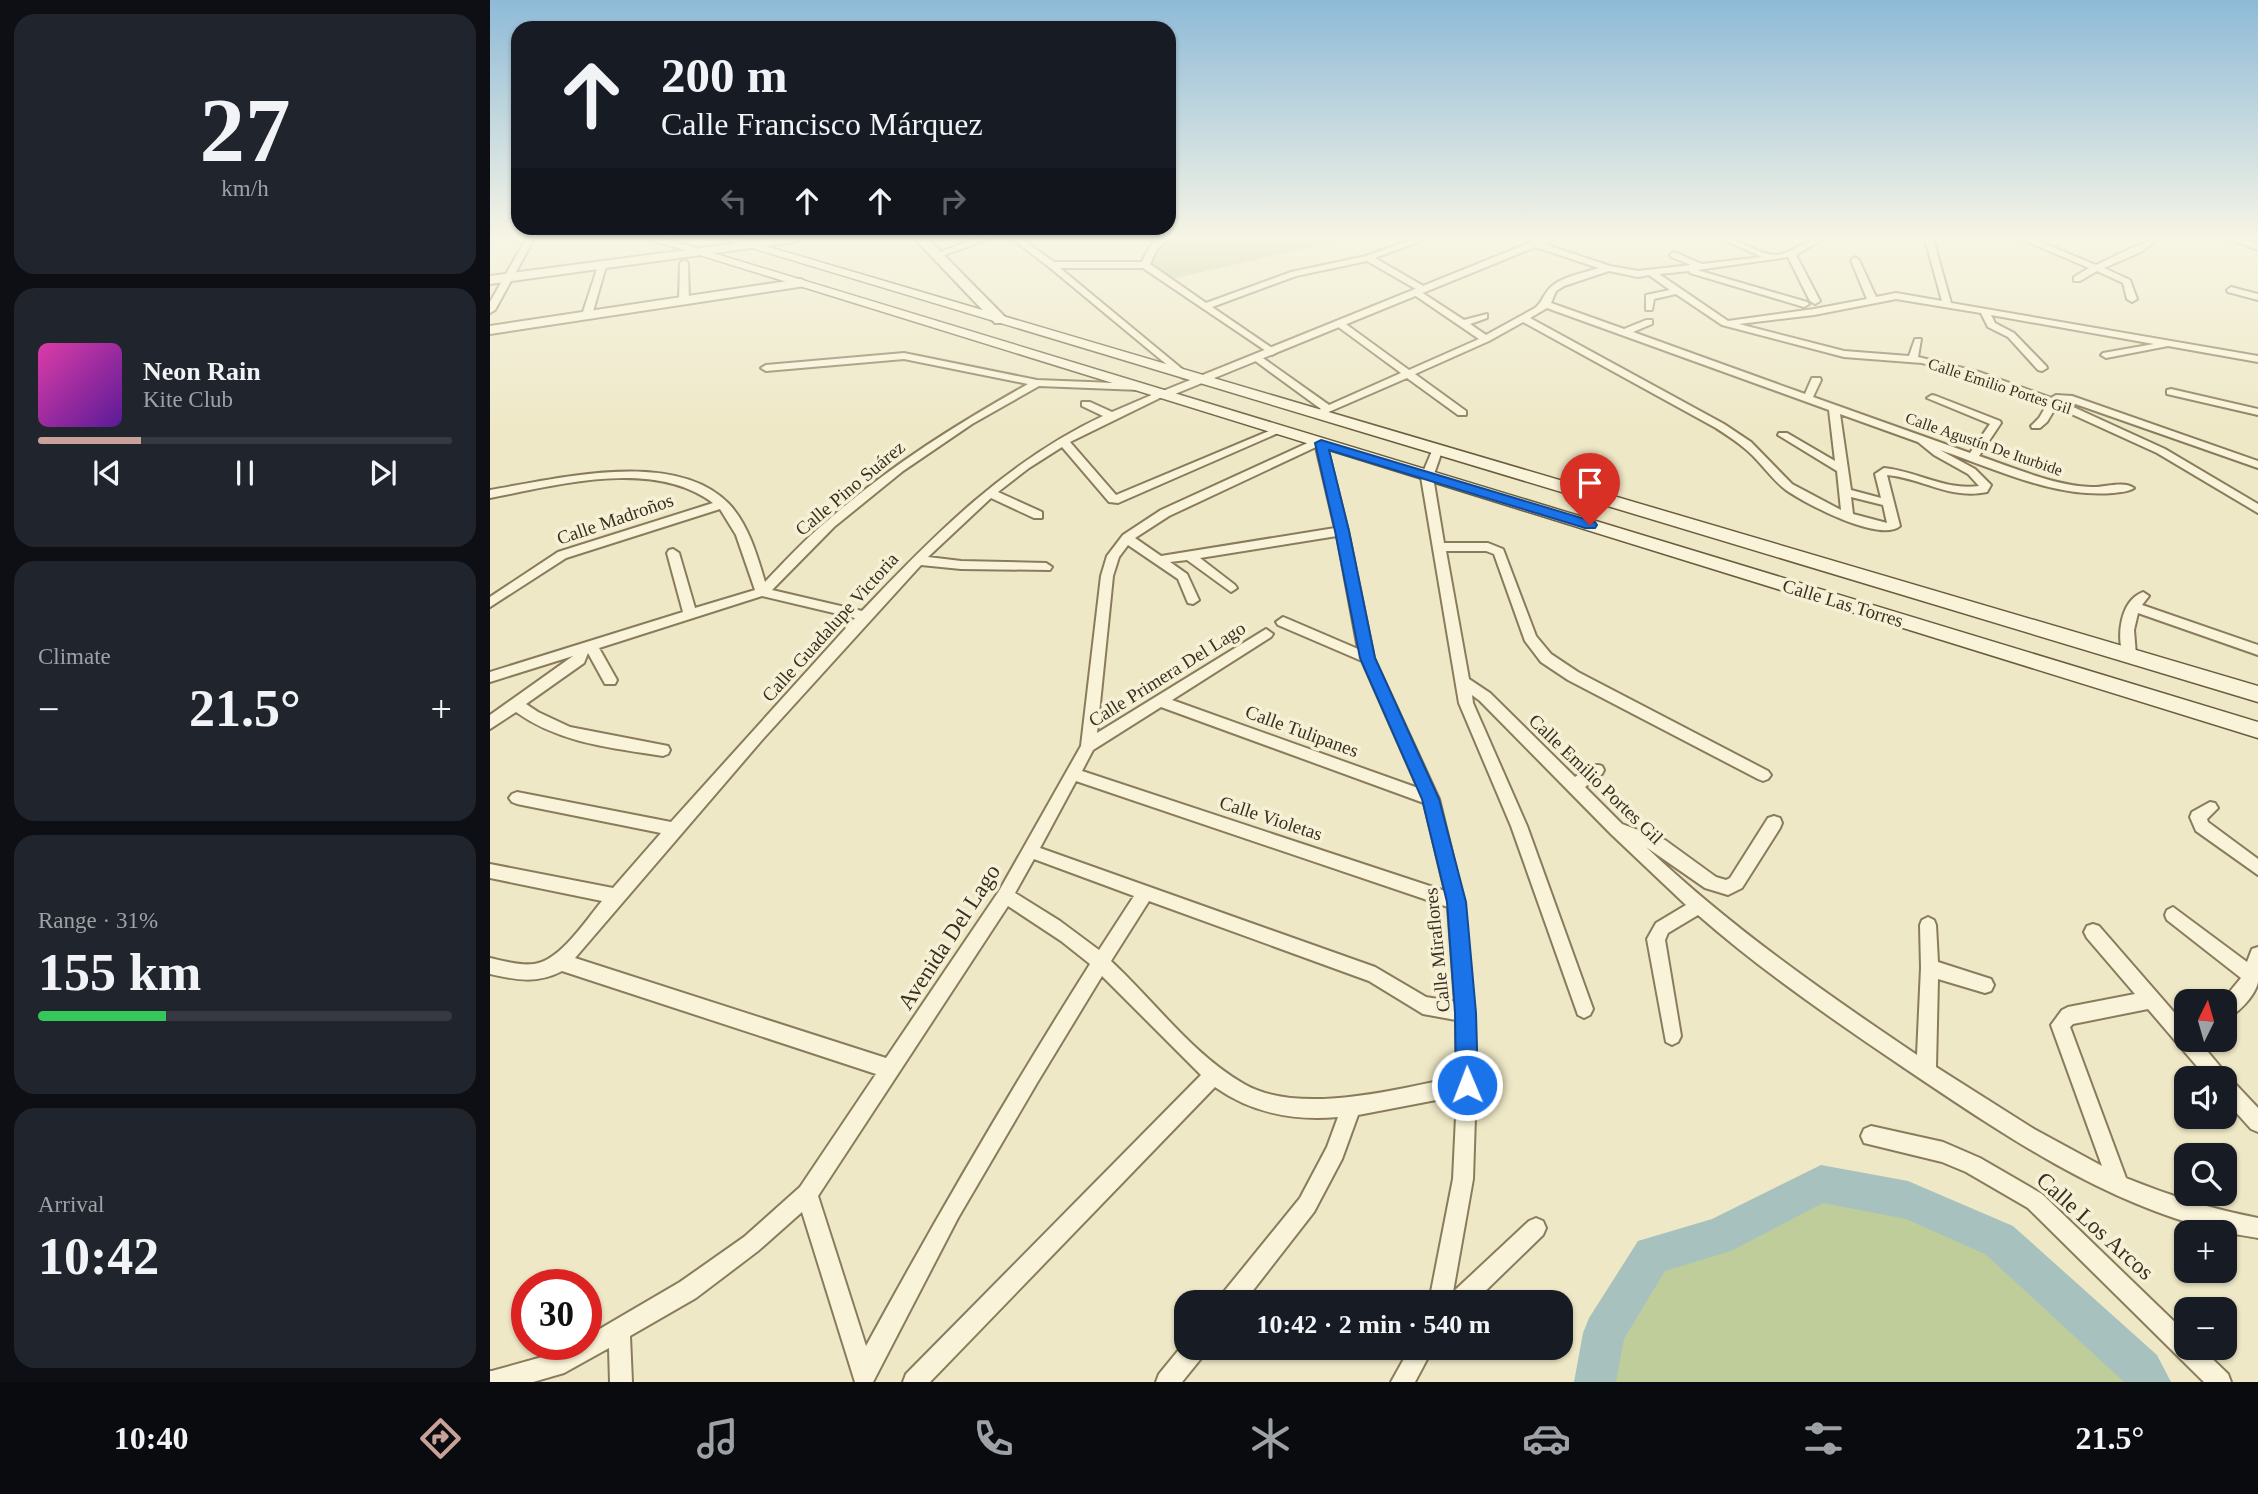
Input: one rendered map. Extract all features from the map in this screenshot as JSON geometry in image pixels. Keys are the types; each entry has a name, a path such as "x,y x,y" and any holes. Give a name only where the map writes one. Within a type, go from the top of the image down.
{"main road":[{"name":"Calle Las Torres","path":"869,303 2258,730"},
{"name":"Calle Las Torres","path":"946,303 1200,380 1322,412 1437,451 2258,694"}],"street":[{"path":"587,315 591,303"},
{"path":"490,330 667,303"},
{"path":"984,303 1000,320"},
{"path":"1098,303 1183,375"},
{"path":"1202,303 1272,352"},
{"path":"1206,306 1213,303"},
{"name":"Calle Guadalupe Victoria","path":"553,967 917,560 1008,477 1063,441 1111,416 1389,303"},
{"path":"1435,303 1486,339"},
{"path":"1649,303 1649,308"},
{"name":"Calle Emilio Portes Gil","path":"1695,303 1725,323 1766,335 1844,354 1913,358 2058,399 2161,451 2258,509"},
{"path":"1725,323 1814,312 1852,303"},
{"path":"1257,358 1322,412 1486,339 1546,304"},
{"name":"Calle Agustín De Iturbide","path":"1546,304 1922,440 2073,490 2128,488"},
{"path":"1947,304 2258,359"},
{"path":"1983,311 1991,325 2011,335 2042,368"},
{"path":"1462,324 1484,316"},
{"path":"1524,319 1720,426 1747,444 1788,486 1829,510 1847,517 1890,528 1894,526 1881,474 1884,471 1946,488 1974,492 1983,489 1985,485 1978,475 1933,452 1922,440"},
{"path":"1754,320 1766,335"},
{"path":"1623,333 1649,322"},
{"path":"1340,324 1406,375 1462,413"},
{"path":"1913,358 1918,341"},
{"path":"2106,355 2175,343"},
{"path":"2121,361 2130,351"},
{"path":"766,368 904,356 1037,383 1145,387"},
{"path":"1808,398 1816,380"},
{"name":"Calle Pino Suárez","path":"491,676 762,592 830,524 899,469 968,422 1037,383"},
{"path":"2171,392 2258,412"},
{"path":"1932,398 1996,423 1973,456"},
{"path":"2036,426 2058,399 2166,432 2258,465"},
{"path":"1086,404 1111,416"},
{"path":"1833,407 1840,468 1846,492 1847,517"},
{"path":"1063,441 1113,499 1118,499 1280,430"},
{"path":"1783,435 1840,468"},
{"name":"Calle Miraflores","path":"1320,443 1342,531 1367,658 1431,799 1456,902 1465,1013 1467,1085 1463,1179 1442,1290"},
{"name":"Avenida Del Lago","path":"492,1382 564,1362 688,1290 751,1244 807,1194 1005,896 1088,746 1107,576 1114,556 1127,538 1165,513 1320,443"},
{"path":"1437,451 1427,477 1466,704 1519,826 1584,1009"},
{"path":"490,495 595,477 630,474 684,483 723,504 742,531 762,592 866,616"},
{"path":"1846,492 1888,503"},
{"path":"990,493 1038,515"},
{"name":"Calle Madroños","path":"490,603 562,555 723,504"},
{"path":"1159,560 1342,531"},
{"path":"1127,538 1183,577 1193,600"},
{"path":"1438,547 1488,547 1499,552 1530,638 1546,658 1573,676 1763,775"},
{"path":"673,553 690,614"},
{"path":"1189,555 1231,588"},
{"path":"917,560 961,565 1046,567"},
{"path":"2129,655 2127,617 2143,596"},
{"path":"2133,606 2258,650"},
{"path":"1283,622 1367,658"},
{"name":"Calle Primera Del Lago","path":"1088,746 1266,634"},
{"path":"490,723 579,659 586,646 594,649 610,680"},
{"name":"Calle Emilio Portes Gil","path":"1464,683 1485,697 1699,906 1832,1008 2018,1132 2118,1183 2199,1217 2258,1228"},
{"name":"Calle Tulipanes","path":"1160,701 1431,799"},
{"path":"516,705 532,718 552,727 663,750"},
{"path":"1576,785 1597,771"},
{"name":"Calle Violetas","path":"1072,774 1456,902"},
{"path":"517,798 675,829"},
{"path":"2210,808 2198,817 2202,825 2258,868"},
{"path":"1617,827 1659,845 1711,883 1728,888 1736,883 1774,823"},
{"path":"1030,851 1375,975 1423,1005 1465,1013"},
{"path":"490,871 617,896"},
{"path":"865,1378 957,1200 1145,892"},
{"path":"1005,896 1055,927 1101,962 1214,1075 1255,1100 1304,1109 1352,1105 1467,1085"},
{"path":"1672,1036 1656,939 1662,928 1699,906"},
{"path":"2174,915 2253,977"},
{"path":"1926,1071 1930,968 1928,925"},
{"path":"2093,932 2174,1025"},
{"path":"2237,999 2253,977 2258,955"},
{"path":"490,966 529,974 553,967 890,1069"},
{"path":"1930,968 1985,985"},
{"path":"2118,1183 2062,1037 2060,1025 2068,1016 2150,999"},
{"path":"2197,1052 2209,1066"},
{"path":"914,1382 1214,1075"},
{"path":"2237,1099 2258,1122"},
{"path":"1240,1290 1307,1205 1335,1152 1352,1105"},
{"name":"Calle Los Arcos","path":"1871,1136 1942,1152 1972,1164 2035,1201 2220,1382"},
{"path":"807,1194 865,1378"},
{"path":"1471,1290 1536,1228"},
{"path":"619,1329 621,1382"},
{"path":"1167,1382 1185,1360"},
{"path":"1402,1382 1415,1360"}],"green space":[{"path":"1821,1184 1908,1200 1999,1240 2142,1370 2150,1382 1595,1382 1604,1333 1652,1255 1717,1237"}],"waterway":[{"path":"1595,1382 1604,1333 1652,1255 1717,1237 1821,1184 1908,1200 1999,1240 2142,1370 2150,1382"}],"route":[{"path":"1467,1085 1465,1013 1456,902 1431,799 1367,658 1342,531 1321,443 1590,525"}]}
